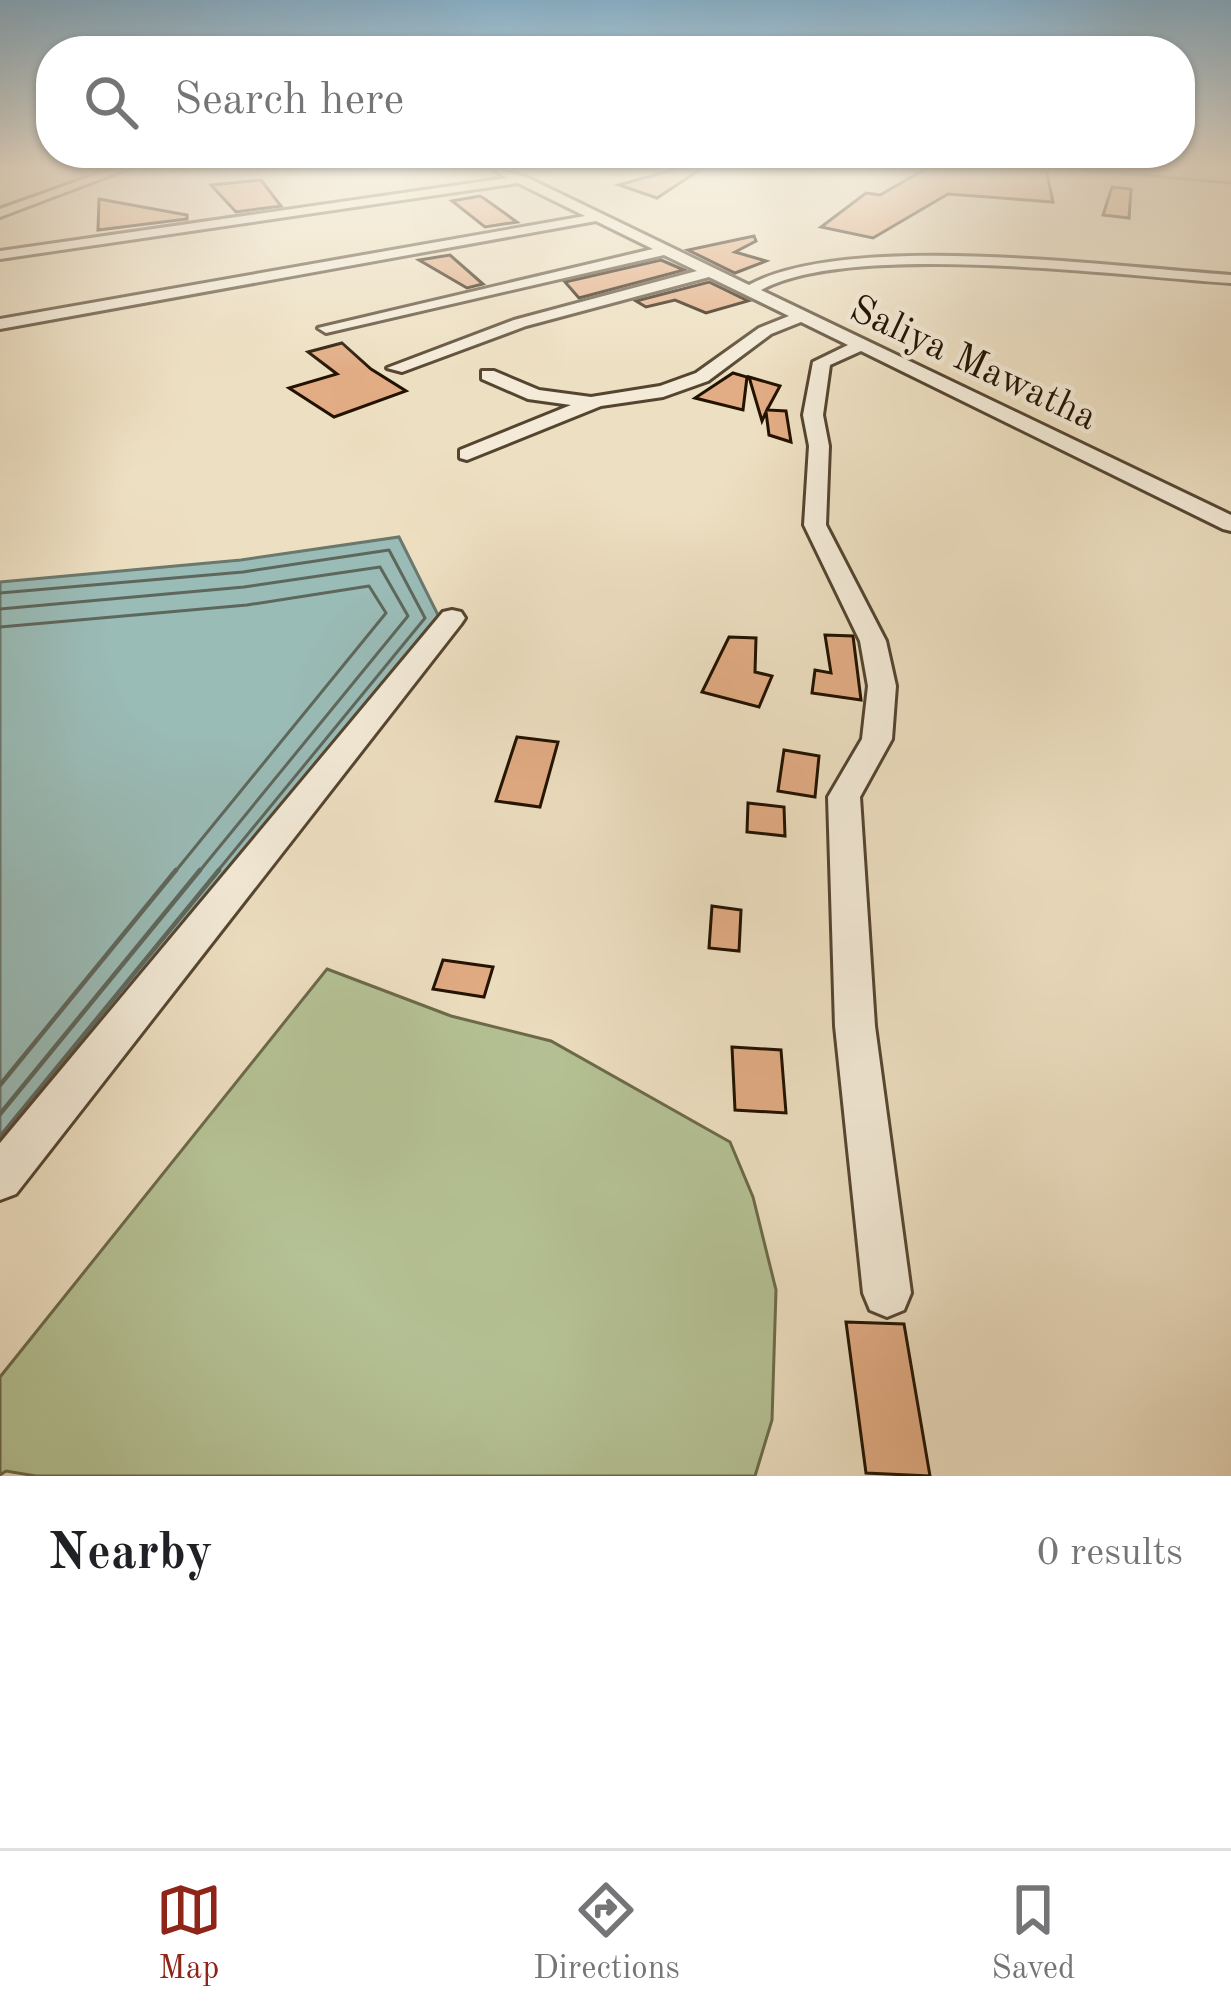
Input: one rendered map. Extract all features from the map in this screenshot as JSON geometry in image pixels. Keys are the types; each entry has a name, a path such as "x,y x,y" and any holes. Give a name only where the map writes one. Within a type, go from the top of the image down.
{"street":[{"path":"0,255 131,236"},
{"path":"0,324 498,236"},
{"name":"Saliya Mawatha","path":"636,236 1231,524"},
{"path":"326,328 665,250"},
{"path":"748,291 758,279 800,269 922,261 1231,279"},
{"path":"396,368 520,323 709,272"},
{"path":"488,375 535,394 597,401 663,392 702,377 765,331 800,317"},
{"path":"859,346 822,362 813,415 819,446 815,526 873,641 882,686 878,739 844,797 856,1026 887,1293"},
{"path":"467,454 597,401"},
{"path":"0,1178 452,618"}],"green space":[{"path":"327,969 451,1016 551,1041 730,1142 753,1197 776,1290 772,1420 755,1476 36,1476 6,1471 0,1475 0,1377"}],"water":[{"path":"399,537 441,621 0,1156 0,582 241,560"}],"building":[{"path":"754,236 756,241 735,252 766,261 735,273 688,250"},
{"path":"450,255 483,284 467,288 419,260"},
{"path":"661,260 684,270 579,298 565,282"},
{"path":"709,282 748,301 706,313 675,300 646,307 636,301"},
{"path":"342,343 406,391 334,417 289,388 337,374 308,352"},
{"path":"733,373 747,377 743,410 695,398"},
{"path":"749,377 780,386 767,410 786,411 791,442 769,435 766,412 762,421"},
{"path":"825,635 853,636 861,700 812,693 815,670 831,673"},
{"path":"729,637 756,638 755,672 772,676 759,707 702,692"},
{"path":"517,737 558,742 540,807 496,801"},
{"path":"784,750 819,756 815,797 778,791"},
{"path":"748,803 784,807 785,836 747,832"},
{"path":"712,906 741,910 739,951 709,948"},
{"path":"443,960 493,967 484,997 433,989"},
{"path":"732,1047 781,1050 786,1113 735,1110"},
{"path":"846,1322 904,1324 930,1476 866,1473"}]}
